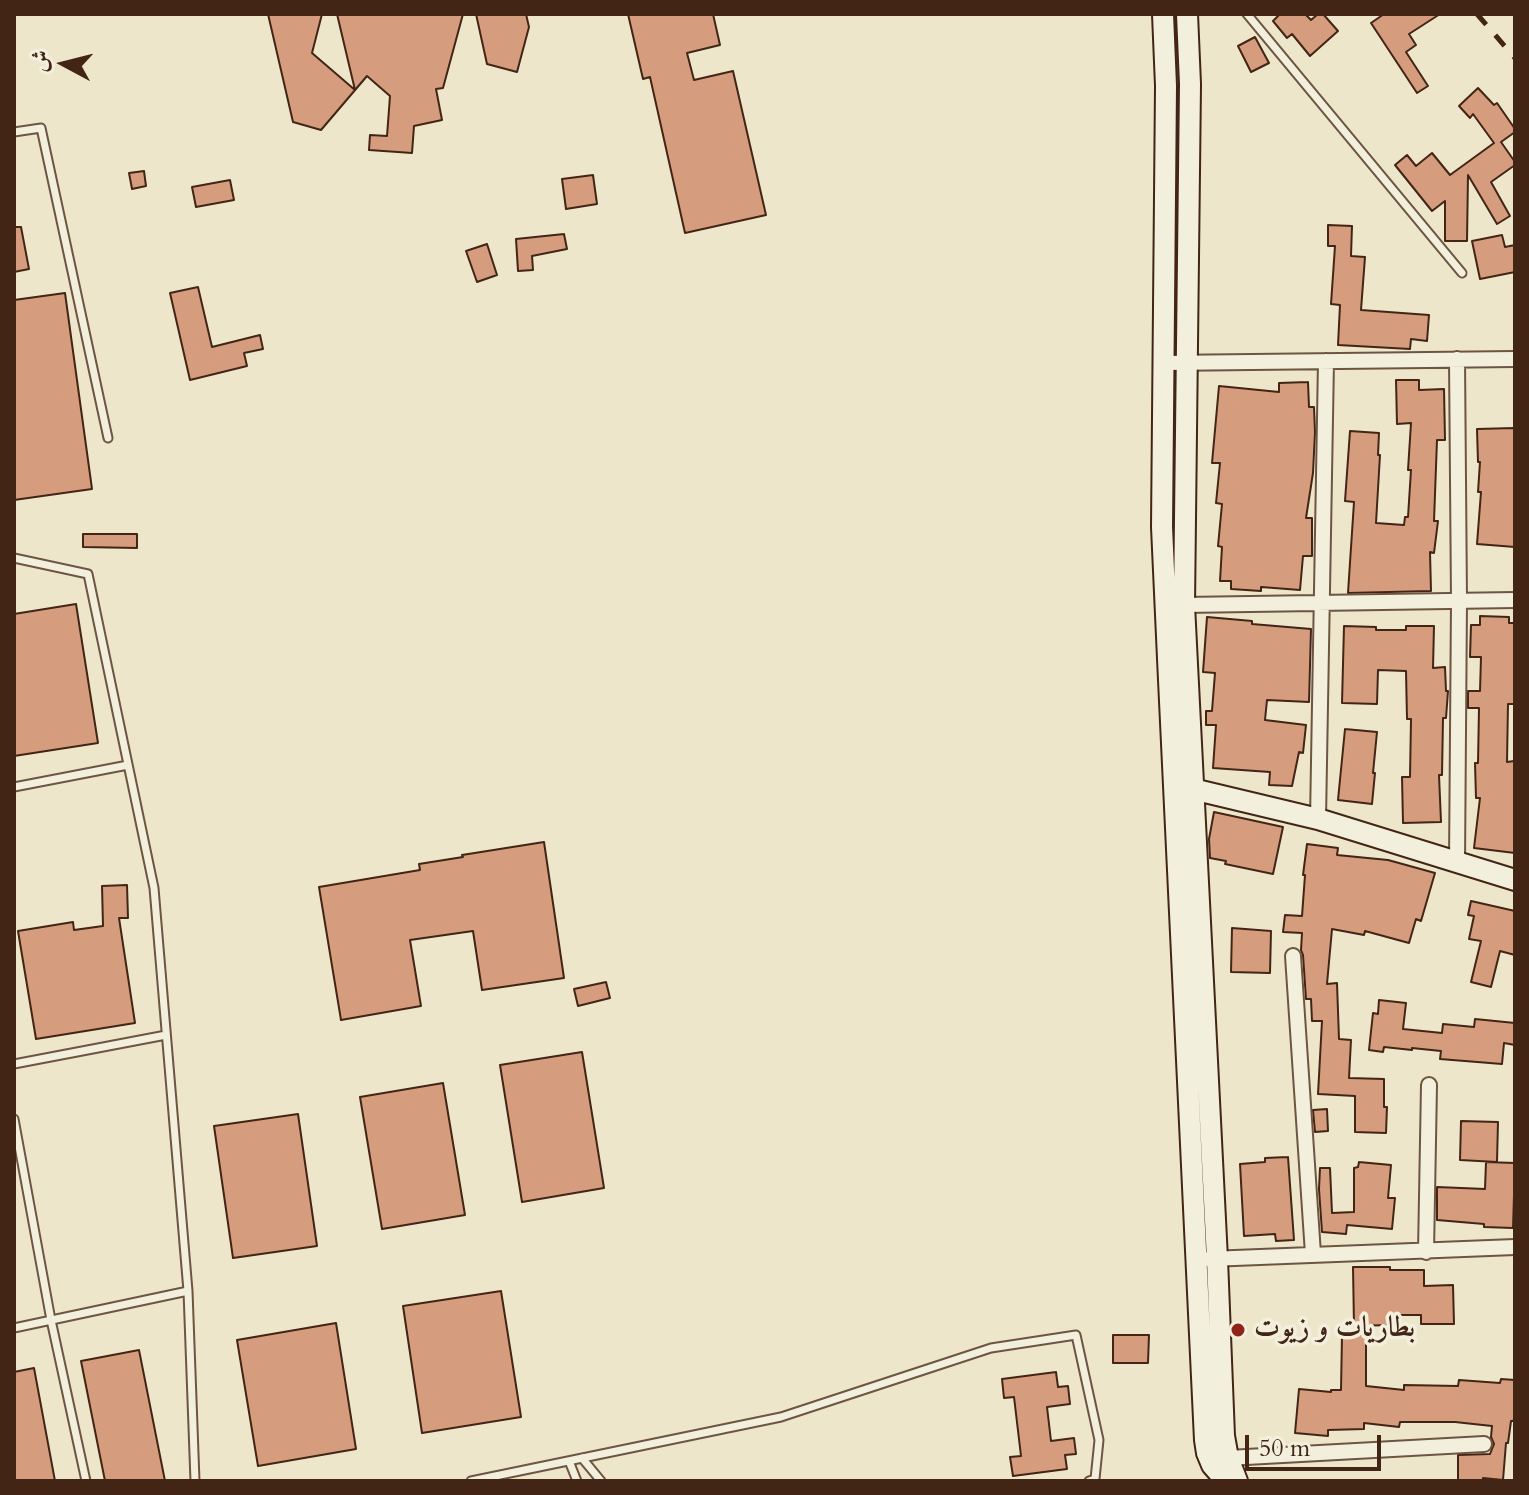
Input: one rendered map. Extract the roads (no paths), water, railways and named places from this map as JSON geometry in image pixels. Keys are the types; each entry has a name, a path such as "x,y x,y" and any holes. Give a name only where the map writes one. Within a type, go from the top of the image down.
{"main road":[{"path":"1163,14 1166,86 1162,527 1184,787 1217,1259 1224,1436 1237,1481"},
{"path":"1187,14 1190,84 1184,787 1196,1260 1205,1440 1212,1465 1226,1481"},
{"path":"1184,787 1318,819 1515,880"}],"street":[{"path":"1457,359 1457,863"},
{"path":"1164,363 1515,359"},
{"path":"1318,819 1326,361"},
{"path":"1184,605 1515,600"},
{"path":"1293,956 1313,1254"},
{"path":"1426,1252 1429,1085"},
{"path":"1196,1260 1515,1247"},
{"path":"1228,1458 1484,1444"}],"lane":[{"path":"1247,14 1462,273"},
{"path":"14,132 41,128 108,438"},
{"path":"14,558 88,574 154,888 188,1291 195,1481"},
{"path":"14,787 128,765"},
{"path":"14,1064 166,1035"},
{"path":"14,1119 51,1320 86,1481"},
{"path":"14,1328 188,1291"},
{"path":"471,1481 781,1417 991,1348 1076,1335 1099,1440 1095,1479 1089,1481"},
{"path":"582,1458 601,1481"},
{"path":"569,1461 577,1481"}],"railway":[{"path":"1477,14 1515,58"}],"place":[{"name":"بطاريات و زيوت","path":"1238,1330"}]}
